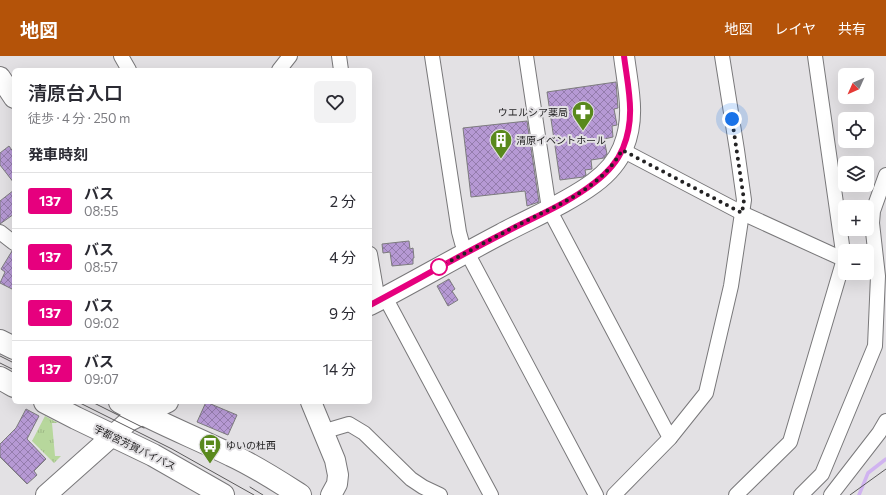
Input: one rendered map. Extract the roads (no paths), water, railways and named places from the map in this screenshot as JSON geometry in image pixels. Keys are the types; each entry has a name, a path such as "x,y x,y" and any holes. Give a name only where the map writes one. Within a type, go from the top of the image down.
{"main road":[{"path":"0,341 12,347"},
{"path":"0,378 12,385"},
{"name":"宇都宮芳賀バイパス","path":"49,404 182,471 223,495"},
{"path":"124,404 141,414 231,455 300,495"}],"street":[{"path":"121,56 128,68"},
{"path":"281,68 290,56"},
{"path":"339,56 341,68"},
{"path":"432,56 459,232 467,252 596,495"},
{"path":"526,56 549,209 670,438"},
{"path":"378,301 467,252 578,194 606,173 616,162 622,150 628,136 631,122 631,108 624,56"},
{"path":"614,495 670,438 706,393 731,286 744,200 722,56"},
{"path":"815,56 842,244"},
{"path":"0,77 12,95"},
{"path":"622,150 742,213 838,256"},
{"path":"872,244 873,211 886,175"},
{"path":"0,232 12,239"},
{"path":"372,266 378,301 491,495"},
{"path":"736,495 790,442 838,279"},
{"path":"801,495 822,474 875,346 872,280"},
{"path":"46,495 129,421 164,404"},
{"path":"311,404 335,460 338,476 337,484 331,495"},
{"path":"831,495 879,434 886,421"},
{"path":"322,432 350,424 364,433 411,479 423,487 440,495"}],"waterway":[{"path":"859,495 868,473 886,459"}],"tram line":[{"path":"0,356 12,362"},
{"path":"0,363 12,369"},
{"path":"82,404 172,449 254,495"},
{"path":"96,404 144,428"},
{"path":"850,495 886,469"},
{"path":"250,487 263,495"}],"place":[{"name":"ウエルシア薬局","path":"583,132"},
{"name":"清原イベントホール","path":"501,160"},
{"name":"ゆいの杜西","path":"210,464"}]}
